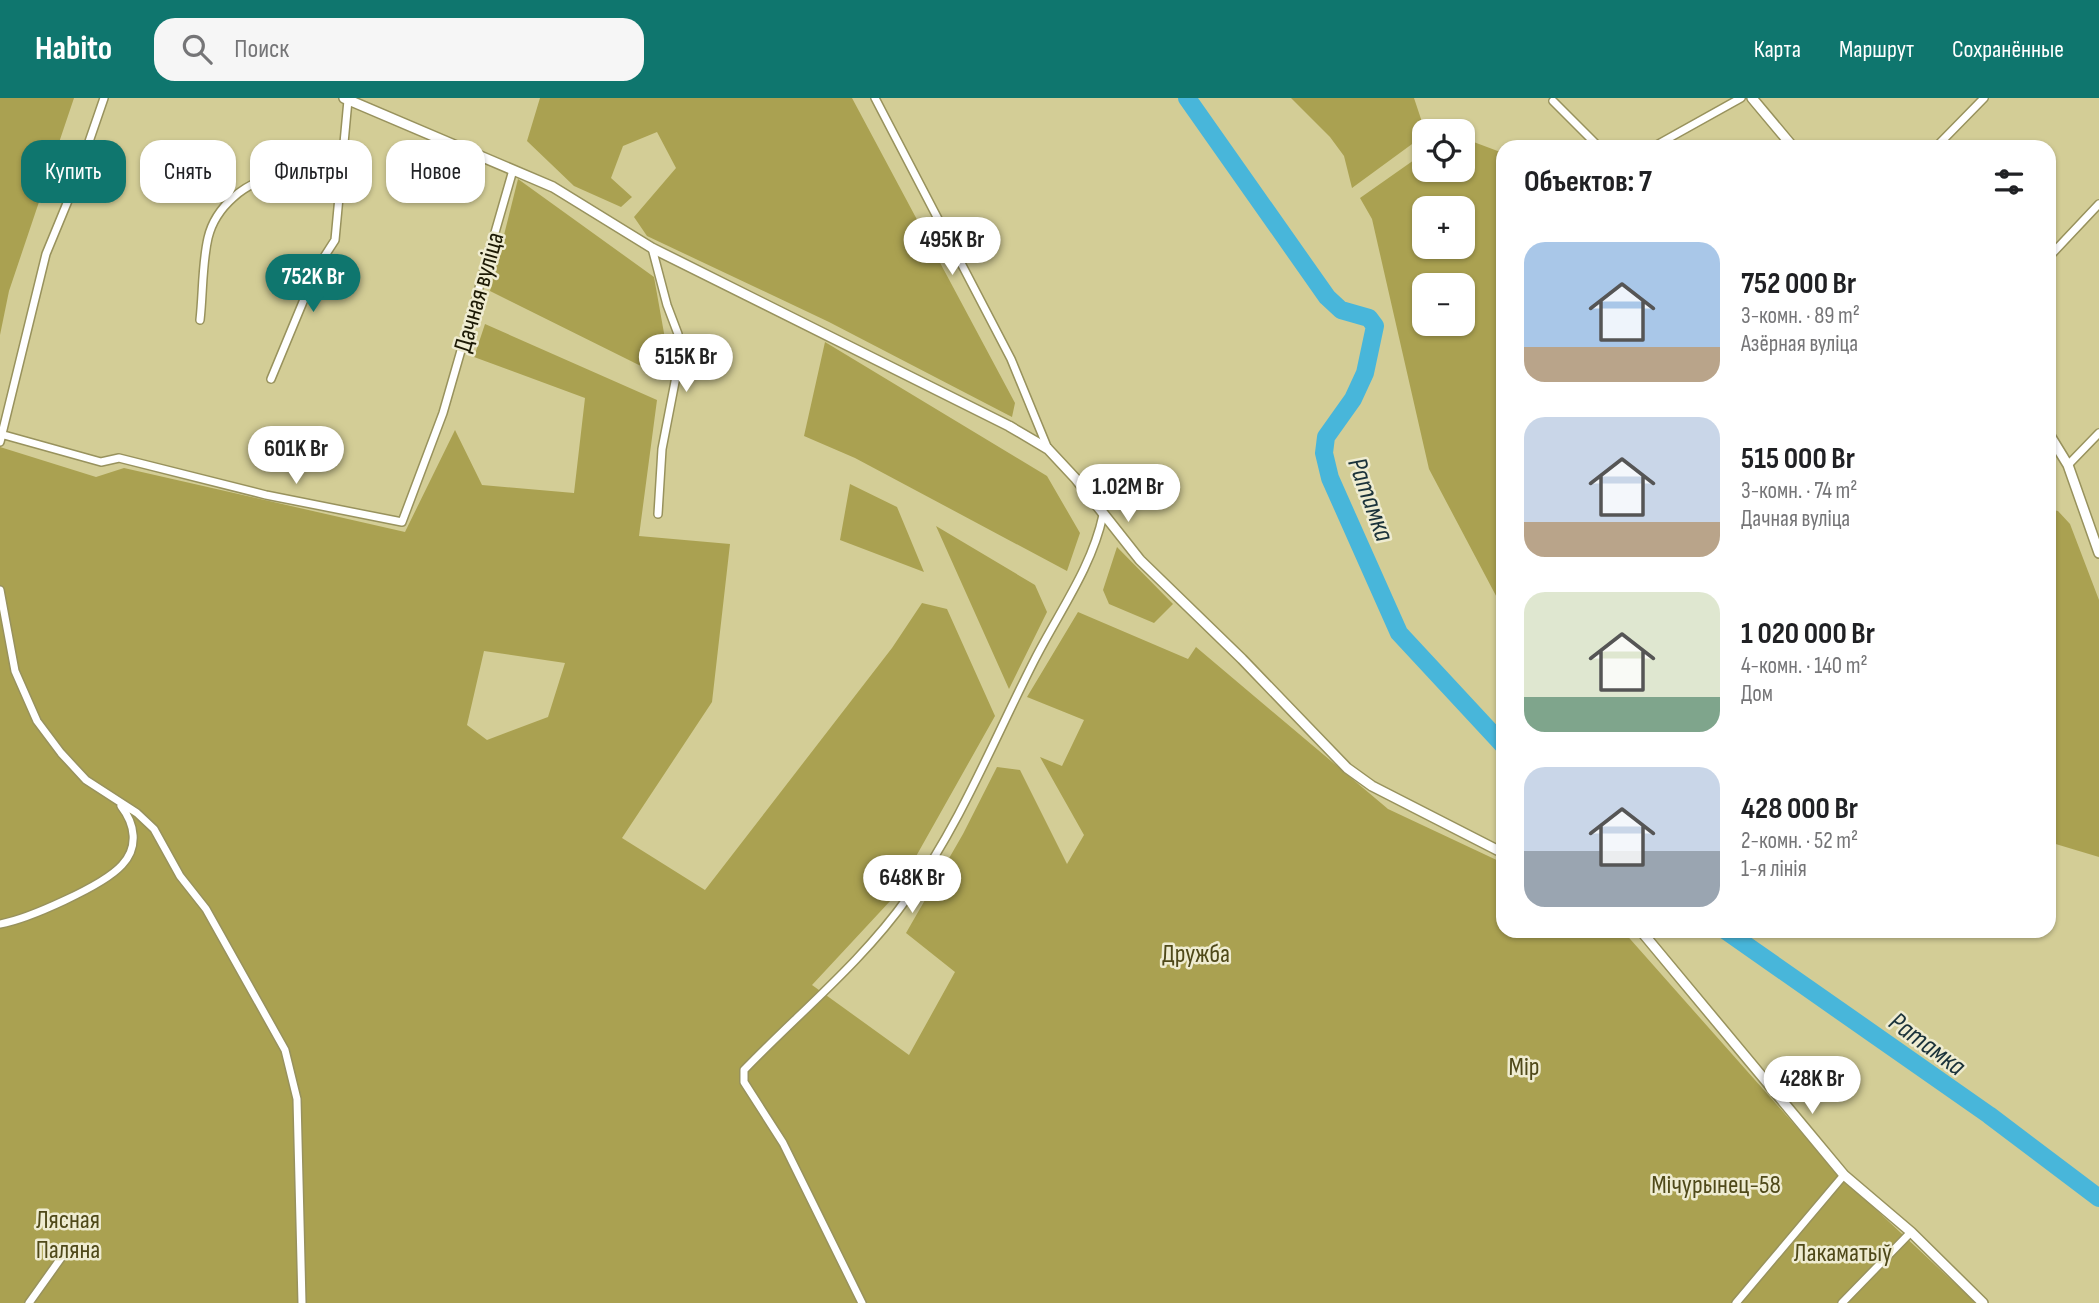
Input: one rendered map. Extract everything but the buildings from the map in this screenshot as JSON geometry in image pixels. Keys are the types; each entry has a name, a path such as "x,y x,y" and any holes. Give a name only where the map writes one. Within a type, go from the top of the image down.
{"street":[{"path":"2,438 46,254 72,191 104,98"},
{"path":"875,98 1011,359 1048,449"},
{"path":"1666,140 1741,98"},
{"path":"1752,98 1787,140"},
{"path":"1943,140 1984,98"},
{"path":"344,140 346,99 553,187 652,248 1009,426 1048,449 1076,479 1140,560 1242,659 1347,768 1372,786 1496,849"},
{"path":"1553,101 1592,140"},
{"name":"Дачная вуліца","path":"2,438 101,462 119,458 266,495 402,522 443,413 513,170"},
{"path":"200,320 208,237 225,206 250,187"},
{"path":"271,379 317,268 335,240 339,203"},
{"path":"2056,250 2099,204"},
{"path":"652,248 659,279 678,334 680,356 662,449 658,514"},
{"path":"2068,465 2099,433"},
{"path":"2056,445 2068,465 2099,552"},
{"path":"862,1303 783,1143 744,1082 744,1070 845,970 906,900 937,854 1067,601 1096,540 1103,515"},
{"path":"0,590 15,671 37,721 86,780 154,829 180,876 206,909 285,1051 297,1099 302,1303"},
{"path":"0,924 32,915 122,866 134,843 134,829 117,801"},
{"path":"1647,938 1843,1177 1983,1303"},
{"path":"1736,1303 1843,1177"},
{"path":"1842,1303 1908,1235"},
{"path":"29,1303 66,1251"}],"green space":[{"path":"0,98 74,98 60,140 21,140 21,203 39,203 9,291 0,335"},
{"path":"540,98 852,98 1015,403 1012,417 829,322 647,236 634,217 676,168 657,132 623,146 611,178 632,197 621,207 574,186 527,141"},
{"path":"1291,98 1414,98 1421,119 1412,119 1412,144 1352,188 1344,156 1330,137"},
{"path":"1475,142 1496,150 1496,596 1429,469 1372,219 1360,198 1412,161 1412,182 1475,182"},
{"path":"518,179 654,277 667,350 657,374 490,291"},
{"path":"485,324 657,400 639,536 730,544 712,702 622,838 705,890 892,648 922,603 947,609 995,716 892,899 812,985 909,1055 955,972 906,933 963,834 997,767 1020,770 1067,864 1084,835 1040,757 1062,766 1084,720 1027,697 1078,612 1188,659 1196,647 1388,809 1496,860 1496,938 1629,938 1840,1176 1976,1303 0,1303 0,447 96,477 124,468 405,532 455,430 482,485 574,493 585,398 474,357","holes":["484,651 565,663 548,717 487,740 467,725"]},
{"path":"825,342 1047,476 1080,533 1067,571 855,458 804,436"},
{"path":"850,484 897,507 924,572 840,540"},
{"path":"2056,511 2070,524 2099,600 2099,857 2056,844"},
{"path":"936,526 1035,585 1047,612 1009,689"},
{"path":"1117,547 1173,604 1154,623 1109,604 1103,590"}],"waterway":[{"name":"Ратамка","path":"1187,98 1327,297 1341,310 1369,318 1375,326 1365,373 1353,399 1326,437 1324,453 1330,478 1399,633 1496,737"},
{"name":"Ратамка","path":"1736,938 1989,1115 2099,1198"}],"park label":[{"name":"Дружба","path":"1196,953"},
{"name":"Мір","path":"1524,1066"},
{"name":"Мічурынец-58","path":"1716,1184"},
{"name":"Лясная Паляна","path":"68,1234"},
{"name":"Лакаматыў","path":"1843,1252"}]}
